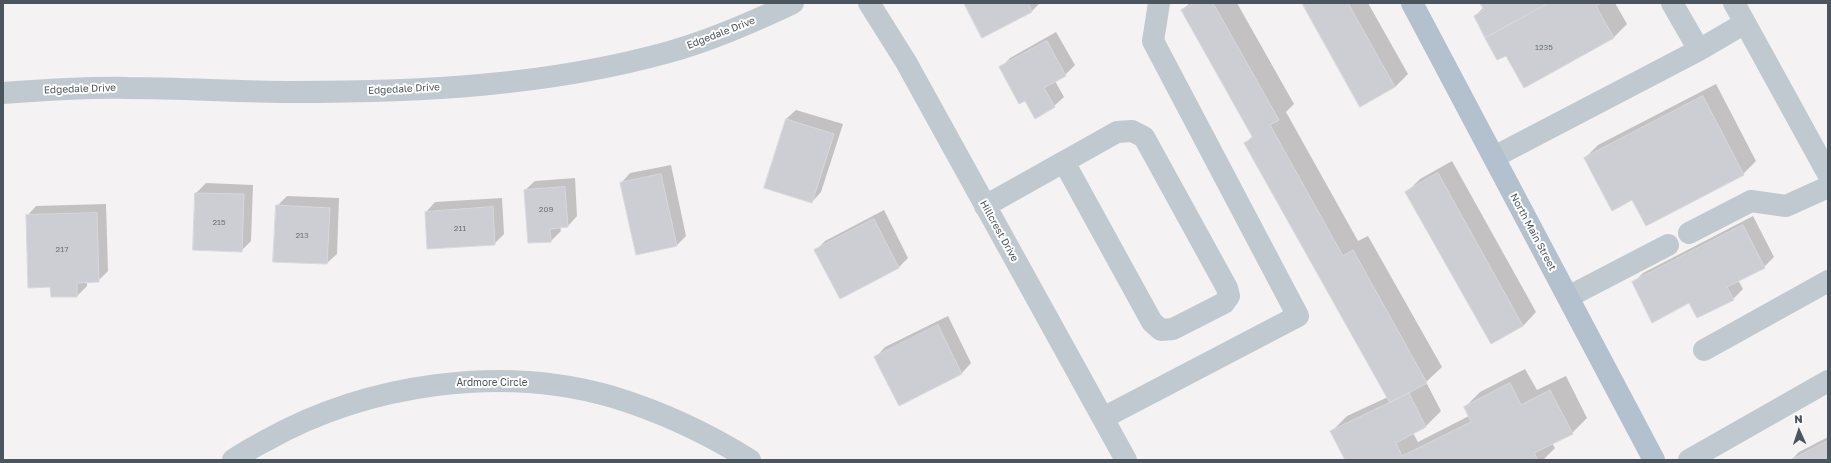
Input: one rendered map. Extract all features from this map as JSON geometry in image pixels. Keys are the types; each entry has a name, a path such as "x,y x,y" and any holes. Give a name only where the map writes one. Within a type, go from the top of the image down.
{"main road":[{"name":"North Main Street","path":"1412,3 1654,460"}],"street":[{"name":"Edgedale Drive","path":"3,93 126,88 292,92 393,90 504,83 602,69 671,52 741,27 793,3"},
{"name":"Hillcrest Drive","path":"869,3 906,62 1126,460"},
{"path":"1103,418 1298,316 1153,41 1159,3"},
{"path":"1672,3 1699,50"},
{"path":"1734,3 1828,174"},
{"path":"1494,157 1699,50 1745,23"},
{"path":"985,206 1117,132 1132,131 1144,138 1227,288 1229,296 1224,303 1173,329 1161,330 1152,322 1064,162"},
{"path":"1689,233 1751,201 1786,206 1828,186"},
{"path":"1568,297 1668,245"},
{"path":"1704,350 1828,282"},
{"name":"Ardmore Circle","path":"233,460 288,428 339,407 392,392 447,383 502,381 557,386 612,397 664,414 714,438 750,460"},
{"path":"1689,460 1828,381"}],"building":[{"path":"964,3 1028,3 1032,12 982,38"},
{"path":"1195,3 1213,3 1279,120 1270,125 1343,256 1353,250 1427,383 1390,403 1244,143 1253,138 1181,10"},
{"path":"1302,3 1348,3 1395,87 1360,107"},
{"path":"1480,3 1549,3 1485,38 1474,16 1484,10"},
{"path":"1549,3 1601,3 1596,6 1614,38 1524,88 1506,56 1497,60 1485,38"},
{"path":"1047,41 1066,76 1044,88 1055,107 1035,119 1025,101 1019,104 999,67"},
{"path":"1703,96 1744,175 1646,226 1632,200 1612,211 1584,158"},
{"path":"786,119 834,134 812,203 764,188"},
{"path":"1438,173 1523,326 1491,344 1405,192"},
{"path":"661,174 677,246 636,255 620,183"},
{"path":"565,187 568,227 550,229 551,242 528,243 524,190"},
{"path":"195,193 244,194 242,252 193,250"},
{"path":"276,205 330,208 327,264 273,262"},
{"path":"493,207 495,245 427,249 425,212"},
{"path":"97,213 99,282 77,283 77,297 51,297 50,287 28,288 26,215"},
{"path":"874,219 899,268 840,299 814,250"},
{"path":"1743,225 1765,268 1727,287 1734,300 1697,318 1689,303 1652,323 1632,282"},
{"path":"938,325 962,374 899,406 874,357"},
{"path":"1510,383 1521,405 1550,390 1573,434 1534,453 1538,460 1345,460 1330,431 1409,393 1426,427 1396,443 1402,456 1471,422 1464,407"},
{"path":"1828,441 1828,460 1791,460"}]}
